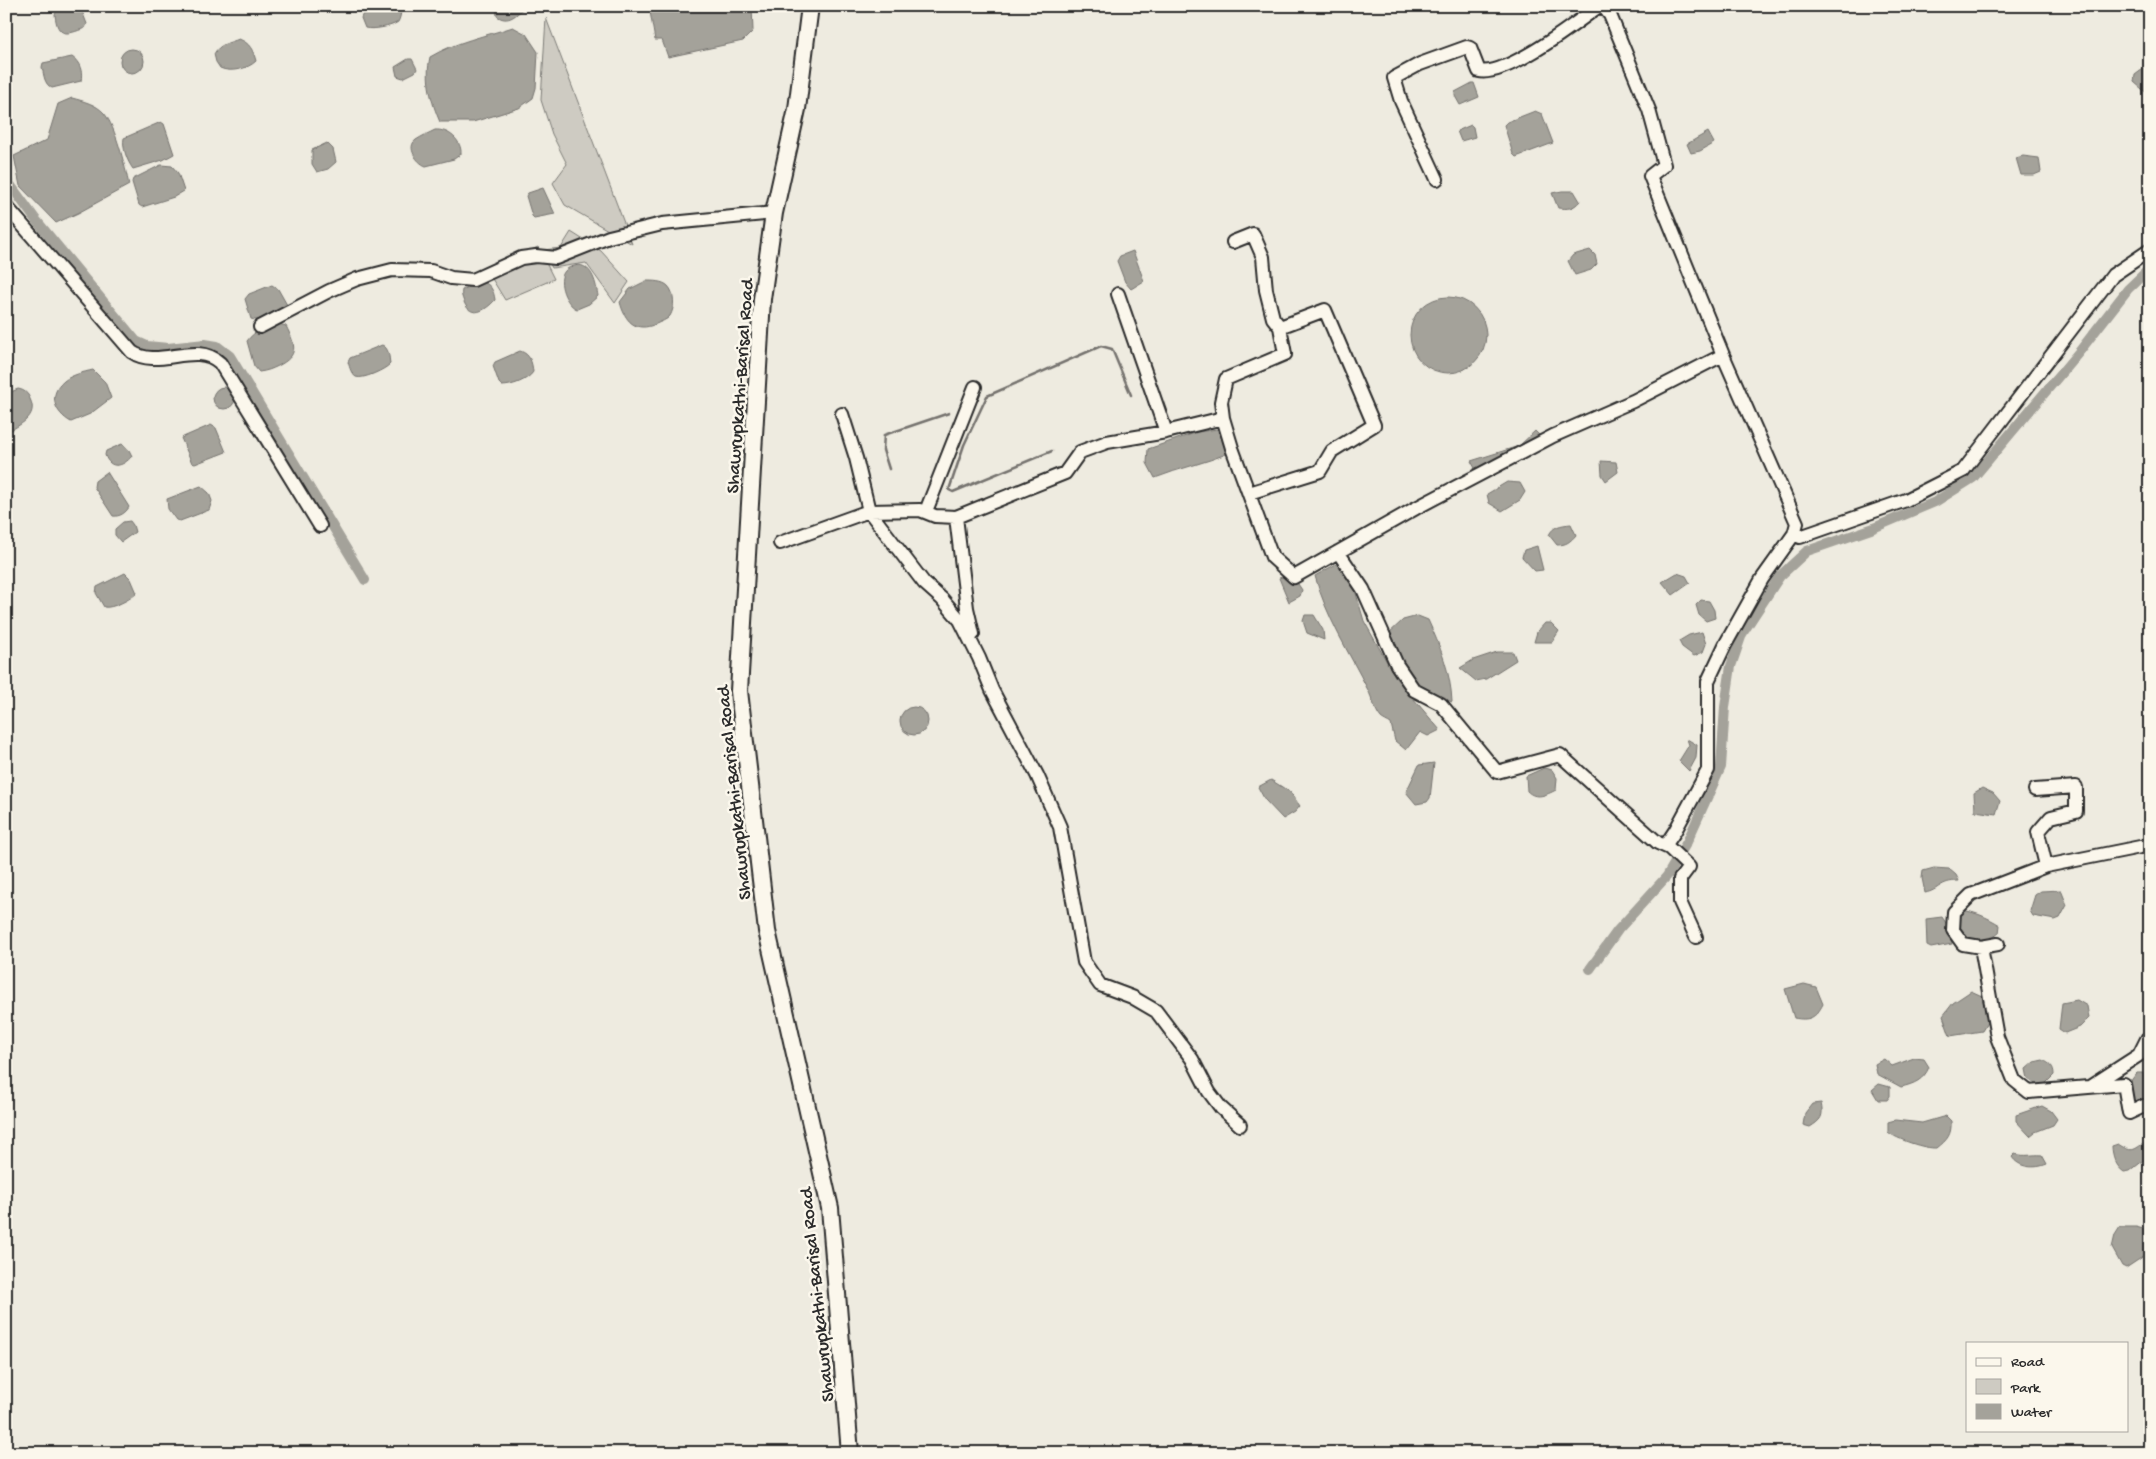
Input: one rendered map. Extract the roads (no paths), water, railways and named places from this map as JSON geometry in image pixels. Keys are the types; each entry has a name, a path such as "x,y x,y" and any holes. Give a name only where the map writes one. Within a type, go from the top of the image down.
{"main road":[{"name":"Shawrupkathi-Barisal Road","path":"810,6 797,109 774,213 762,299 739,691 767,931 830,1208 850,1453"}],"street":[{"path":"1437,179 1401,100 1394,78 1420,64 1467,47 1470,48 1479,71 1483,72 1504,66 1538,50 1599,6"},
{"path":"1603,6 1610,15 1649,110 1664,165 1650,176 1723,355 1797,523 1794,534 1762,579 1725,644 1708,681 1708,770 1667,847"},
{"path":"6,206 132,352 144,358 202,354 215,357 320,526"},
{"path":"260,326 357,279 392,270 431,271 451,278 473,280 521,258 536,256 556,258 609,237 662,224 774,213"},
{"path":"1233,242 1253,234 1263,257 1266,290 1273,318 1280,327 1285,354 1226,379 1221,402 1223,418 1272,557 1294,578 1416,508 1553,436 1633,401 1723,355"},
{"path":"1794,534 1800,537 1906,500 1963,471 2113,276 2150,250"},
{"path":"1118,294 1166,432"},
{"path":"1249,493 1320,471 1332,451 1374,425 1325,310 1280,327"},
{"path":"928,506 975,387"},
{"path":"842,414 856,458 869,511 924,583 960,620 992,690 1037,775 1060,827 1084,962 1100,985 1132,997 1156,1011 1192,1059 1221,1108 1240,1125"},
{"path":"780,543 869,511 920,510 935,516 956,517 1065,473 1080,452 1107,442 1166,432 1223,418"},
{"path":"956,517 967,608 979,658"},
{"path":"1338,552 1363,589 1397,665 1414,690 1442,704 1497,772 1560,756 1658,843 1667,847 1690,867 1680,879 1680,902 1696,938"},
{"path":"2035,790 2076,787 2076,811 2051,817 2038,832 2046,866"},
{"path":"1998,944 1981,947 1963,944 1953,930 1954,912 1971,895 2046,866 2150,845"},
{"path":"1981,947 1997,1037 2014,1080 2028,1092 2124,1084 2128,1113 2144,1106 2150,1108"},
{"path":"2089,1087 2139,1055 2147,1039 2150,1037"}],"water":[{"path":"60,6 80,6 87,24 85,28 68,33 61,31 56,22 55,14"},
{"path":"373,6 398,6 401,10 398,22 382,28 365,28 361,18 364,11"},
{"path":"496,6 525,6 516,15 505,19 497,16"},
{"path":"649,6 752,6 753,31 743,41 668,57 662,40 655,40"},
{"path":"513,27 526,34 538,52 536,88 533,98 519,108 473,122 440,122 430,90 428,74 430,57 460,43"},
{"path":"239,39 250,47 256,61 239,69 229,70 220,68 214,54 225,44"},
{"path":"132,49 141,52 144,61 141,70 132,73 123,70 120,61 123,52"},
{"path":"72,57 80,68 82,74 81,81 52,88 49,86 44,76 43,63"},
{"path":"408,59 412,59 417,69 403,78 397,76 395,67"},
{"path":"2147,66 2150,70 2150,96 2134,82 2135,75"},
{"path":"1474,83 1479,97 1460,105 1455,92"},
{"path":"72,98 97,107 108,119 120,147 129,185 56,223 20,186 14,156 47,140 58,104"},
{"path":"1535,111 1542,114 1553,143 1516,157 1513,154 1504,125"},
{"path":"161,122 164,124 174,154 163,160 133,169 125,154 124,138"},
{"path":"1471,125 1475,137 1461,141 1457,131"},
{"path":"435,130 445,131 453,136 459,144 461,154 454,159 426,166 419,162 412,151 413,143"},
{"path":"1708,132 1714,143 1700,151 1691,153 1687,144"},
{"path":"327,143 333,149 336,162 328,169 317,172 312,164 312,150"},
{"path":"2023,156 2039,158 2041,172 2034,175 2021,175 2016,158"},
{"path":"161,165 172,166 178,173 184,191 174,197 142,207 139,205 132,182 133,179"},
{"path":"543,188 555,214 534,218 526,196 528,193"},
{"path":"1574,191 1580,201 1570,208 1558,208 1552,193"},
{"path":"1590,250 1595,255 1597,264 1591,270 1575,275 1568,261 1573,255"},
{"path":"1133,251 1144,281 1131,289 1125,282 1117,261 1120,256"},
{"path":"584,266 591,273 598,296 589,304 577,309 566,298 562,286 562,275 571,267"},
{"path":"646,281 666,284 673,296 673,305 672,313 667,319 642,327 632,324 628,320 620,302 630,289"},
{"path":"480,282 491,288 495,300 483,310 474,312 464,302 462,290"},
{"path":"272,285 278,289 287,305 280,312 270,317 261,320 251,319 245,299 249,294"},
{"path":"1441,297 1455,297 1469,303 1480,314 1486,328 1483,350 1475,362 1455,373 1441,373 1427,367 1416,356 1410,342 1410,328 1416,314 1427,303"},
{"path":"279,324 286,326 292,339 294,349 292,354 290,358 278,366 259,372 254,366 247,341 257,332"},
{"path":"382,345 387,350 390,364 369,376 359,378 354,376 348,362 350,358"},
{"path":"520,351 530,359 533,372 519,382 502,386 499,383 493,366 495,362"},
{"path":"93,370 105,382 111,398 90,414 71,422 57,409 55,403 56,392 59,386 67,379"},
{"path":"224,387 232,390 235,398 232,406 224,409 216,406 213,398 216,390"},
{"path":"18,389 28,395 32,411 26,420 6,433 6,394"},
{"path":"211,425 216,428 226,452 195,464 192,463 181,438"},
{"path":"1217,429 1229,453 1155,478 1147,463 1148,449 1198,432"},
{"path":"1535,431 1540,436 1476,470 1471,461 1519,446"},
{"path":"122,444 129,450 132,456 125,463 113,465 107,460 106,451"},
{"path":"1601,461 1616,462 1618,472 1606,481 1602,475"},
{"path":"107,472 129,507 118,516 113,516 94,487 95,481"},
{"path":"1507,482 1520,483 1525,492 1520,500 1502,511 1489,503 1487,494"},
{"path":"201,486 209,493 212,501 209,510 180,521 176,520 168,509 167,499"},
{"path":"130,521 135,532 121,542 115,535 115,529 123,522"},
{"path":"1571,524 1576,535 1568,543 1557,545 1549,535 1551,532 1558,526"},
{"path":"1537,546 1543,570 1535,571 1522,557 1524,550"},
{"path":"1338,563 1355,590 1364,621 1396,678 1440,730 1428,736 1420,732 1406,750 1395,741 1391,724 1381,718 1377,712 1368,690 1325,606 1315,576"},
{"path":"125,573 131,579 137,593 121,603 104,607 96,593 97,587"},
{"path":"1677,573 1686,576 1690,583 1673,595 1662,582"},
{"path":"1282,577 1296,581 1302,590 1300,596 1289,602 1279,578"},
{"path":"1701,600 1709,601 1714,610 1715,618 1706,621 1699,615 1696,605"},
{"path":"1305,615 1314,615 1323,630 1324,640 1307,633 1303,621"},
{"path":"1418,616 1428,620 1437,640 1447,670 1452,702 1422,689 1405,672 1387,635 1403,620"},
{"path":"1545,623 1551,623 1559,631 1552,642 1534,642 1537,632"},
{"path":"1702,632 1706,644 1703,652 1694,656 1682,647 1679,641 1689,635"},
{"path":"1497,652 1513,652 1516,660 1486,679 1476,681 1460,668 1473,660"},
{"path":"914,707 924,711 928,721 924,731 914,735 904,731 900,721 904,711"},
{"path":"1687,739 1697,745 1696,758 1689,771 1679,761 1689,745"},
{"path":"1434,763 1430,798 1427,802 1416,804 1406,792 1419,765"},
{"path":"1544,768 1552,770 1557,778 1556,790 1545,795 1537,796 1530,794 1527,791 1526,776"},
{"path":"1271,780 1290,792 1300,806 1295,812 1283,819 1265,800 1258,787"},
{"path":"1982,788 1993,793 2000,801 1996,814 1975,811 1974,793"},
{"path":"1934,868 1949,869 1956,875 1959,881 1947,882 1925,893 1922,878 1923,871"},
{"path":"2061,890 2067,905 2060,918 2055,920 2033,916 2030,911 2035,895 2041,891"},
{"path":"1961,910 1981,915 2000,925 1999,933 1988,941 1969,941 1957,925"},
{"path":"1942,917 1950,929 1952,944 1931,948 1927,946 1926,919"},
{"path":"1804,984 1816,987 1823,1004 1818,1013 1808,1019 1794,1018 1785,989"},
{"path":"1971,991 1982,996 1988,1021 1982,1031 1950,1036 1943,1016 1953,1003"},
{"path":"2077,1000 2087,1006 2089,1018 2080,1027 2065,1033 2059,1029 2062,1003"},
{"path":"1914,1058 1924,1059 1929,1067 1924,1075 1914,1083 1901,1087 1877,1074 1875,1064 1884,1059 1892,1066"},
{"path":"2043,1060 2051,1066 2054,1075 2045,1084 2037,1085 2028,1079 2026,1069 2034,1062"},
{"path":"2137,1073 2143,1073 2148,1098 2136,1101 2132,1099 2129,1089 2130,1083"},
{"path":"1879,1084 1890,1087 1890,1096 1887,1100 1878,1100 1872,1090"},
{"path":"1821,1103 1822,1115 1819,1120 1810,1127 1803,1125 1805,1113 1812,1104"},
{"path":"2042,1106 2051,1111 2057,1119 2053,1125 2030,1136 2016,1121 2016,1115"},
{"path":"1946,1116 1951,1121 1950,1134 1937,1148 1911,1143 1897,1138 1888,1132 1888,1122 1895,1120 1922,1123"},
{"path":"2149,1141 2149,1156 2130,1171 2124,1172 2121,1170 2115,1160 2112,1146 2118,1144 2131,1150"},
{"path":"2015,1154 2042,1155 2047,1164 2037,1167 2023,1165 2012,1157"},
{"path":"2120,1227 2136,1227 2147,1230 2150,1237 2150,1252 2126,1268 2122,1266 2112,1248 2115,1235"}],"waterway":[{"path":"6,179 36,220 136,341 147,346 168,348 205,344 217,346 230,356 365,580"},
{"path":"1590,969 1618,930 1667,876 1687,842 1721,767 1725,707 1731,666 1742,634 1780,576 1807,551 1871,529 1935,502 1973,478 2079,352 2128,289 2150,268"},
{"path":"1052,451 953,492 949,490 964,445 987,396 1101,346 1112,349 1131,395"},
{"path":"889,469 883,450 884,435 949,413"}]}
